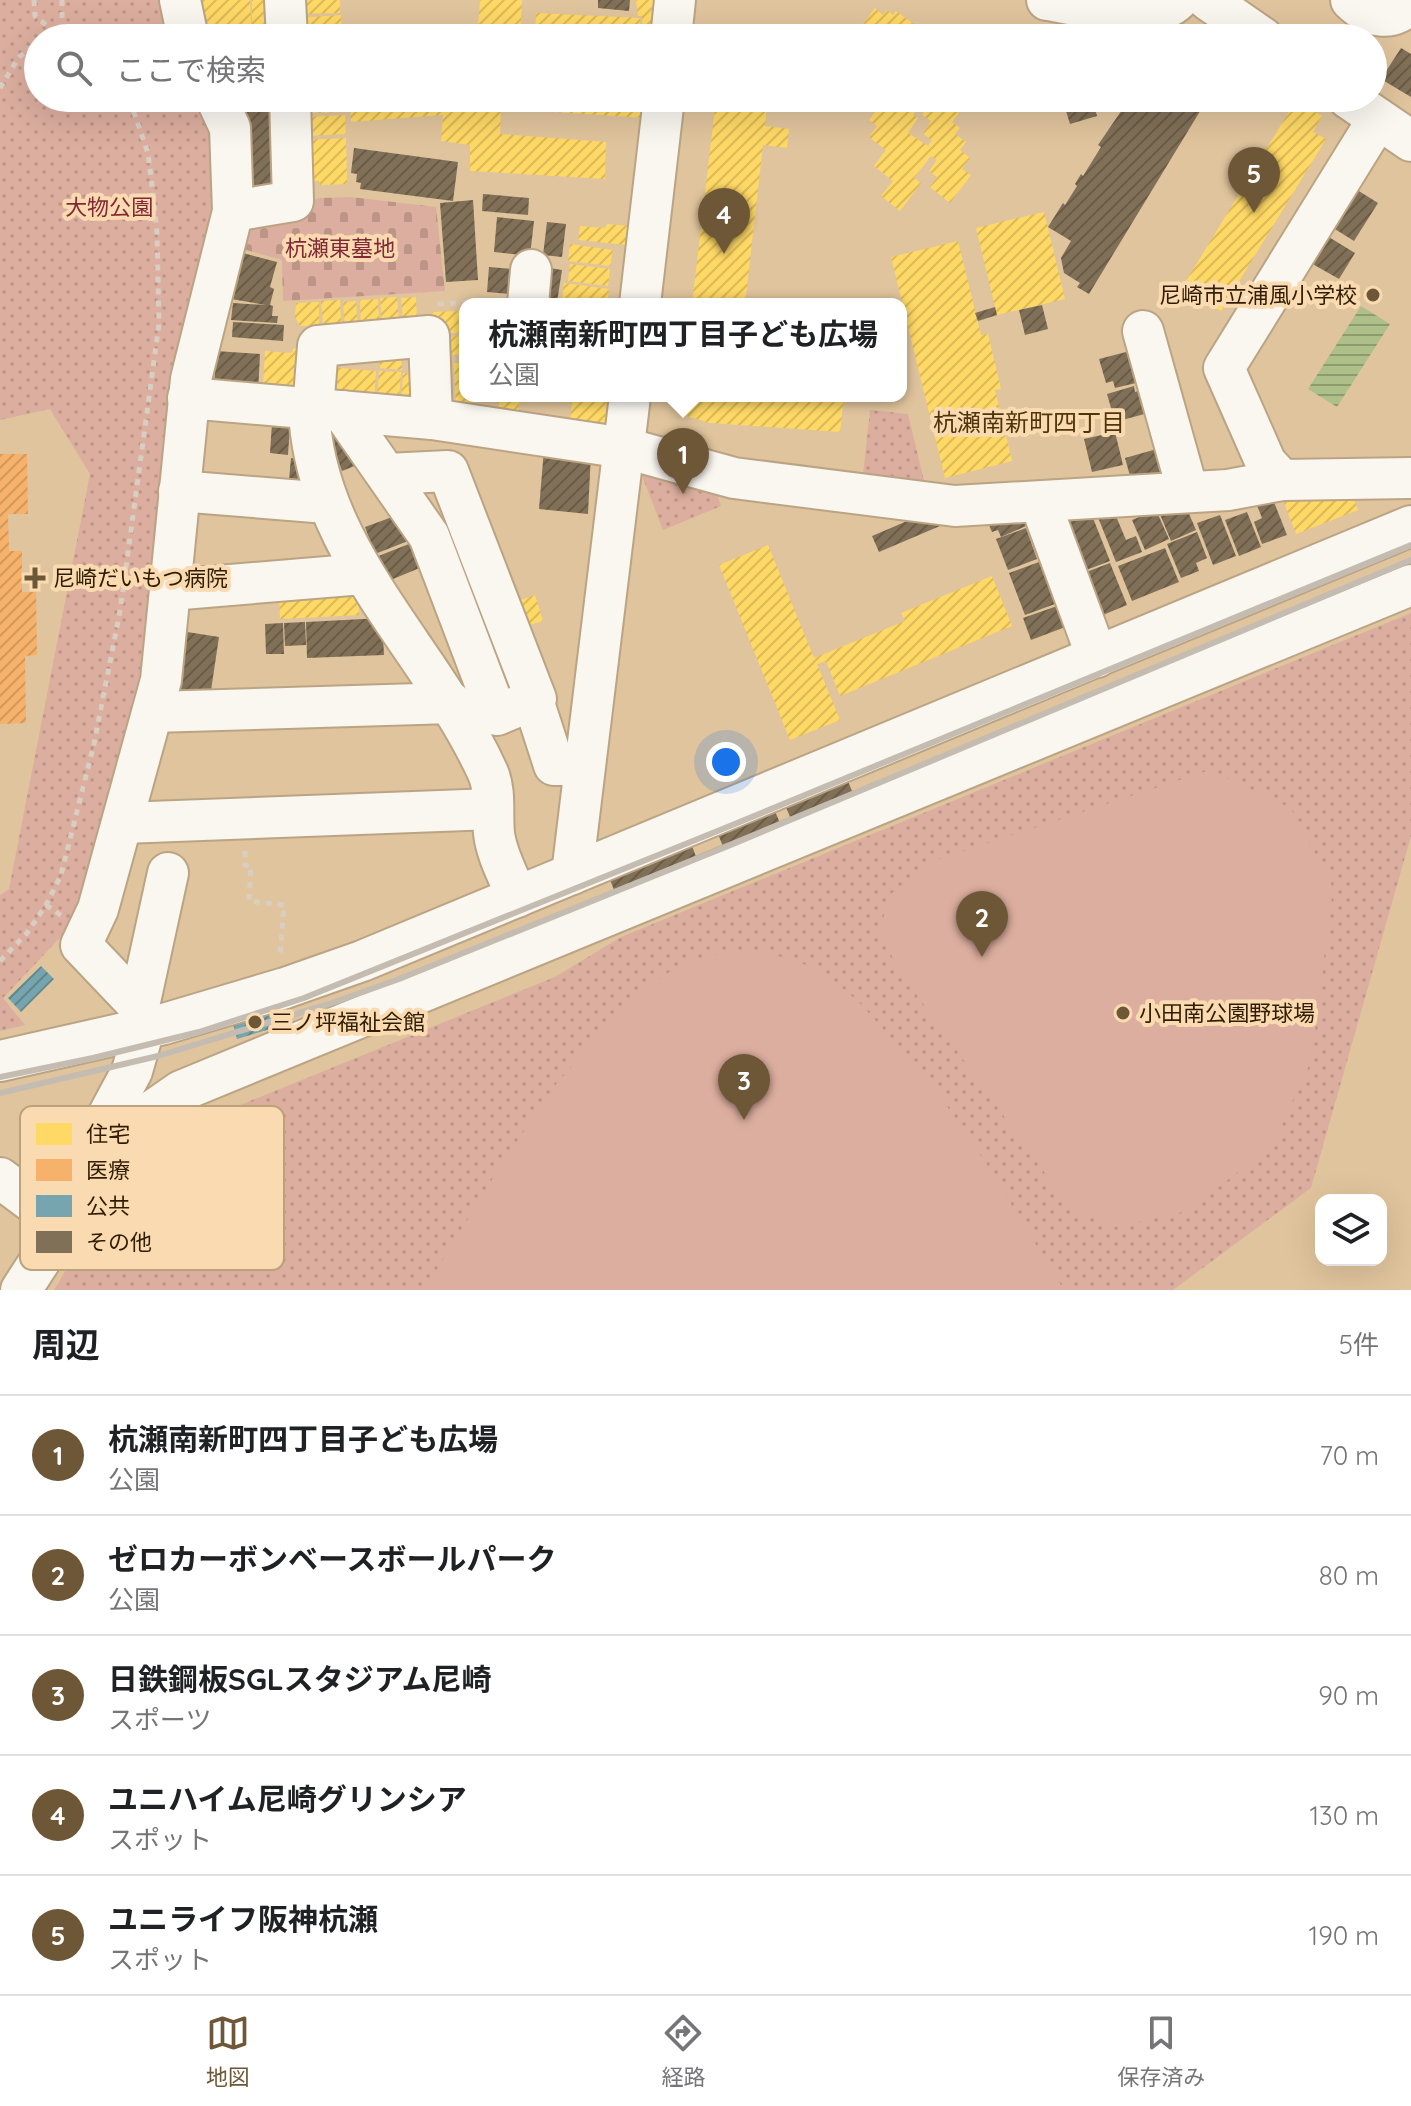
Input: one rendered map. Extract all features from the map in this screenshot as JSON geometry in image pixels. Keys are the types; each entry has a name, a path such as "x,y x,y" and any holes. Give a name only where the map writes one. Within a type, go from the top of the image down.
{"street":[{"path":"180,0 185,24"},
{"path":"285,0 286,24"},
{"path":"672,24 675,0"},
{"path":"1047,0 1143,14 1171,8 1178,0"},
{"path":"1208,0 1243,24"},
{"path":"1351,0 1367,13 1379,16 1394,15 1411,0"},
{"path":"1358,0 1373,0"},
{"path":"141,1017 81,945 98,909 161,680 188,398 233,211 230,128 223,112"},
{"path":"233,211 293,201 290,112"},
{"path":"641,298 662,112"},
{"path":"1282,480 1266,463 1224,368 1361,112"},
{"path":"1369,112 1411,141"},
{"path":"1143,331 1169,379 1188,492"},
{"path":"432,419 429,336 318,346 321,410 310,440 327,503 363,574 452,703 490,777 494,837 517,897"},
{"path":"188,398 432,419 625,448 734,478 955,506 1228,490 1282,480 1411,478"},
{"path":"572,874 629,402"},
{"path":"321,410 387,474 429,536 497,715 536,699 448,471 387,474"},
{"path":"179,491 327,503"},
{"path":"1040,502 1097,657"},
{"path":"0,1061 141,1017 310,979 517,897 1411,526"},
{"path":"170,590 363,574"},
{"path":"159,1106 181,1091 1411,585"},
{"path":"533,700 554,765 585,765"},
{"path":"153,712 452,703"},
{"path":"123,823 493,809"},
{"path":"114,1106 132,1071 168,873"},
{"path":"0,1178 20,1193"},
{"path":"21,1290 34,1270"}],"path":[{"path":"34,0 35,16 45,24"},
{"path":"62,0 62,24"},
{"path":"0,88 24,53"},
{"path":"0,961 27,933 61,875 94,744 120,611 159,324 153,193 148,153 134,112"},
{"path":"244,818 245,865 251,866 249,901 284,905 279,966"}],"green space":[{"name":"大物公園","path":"0,0 167,0 173,24 24,24 24,112 207,112 223,204 155,637 90,906 3,998 25,1025 0,1031 0,895 9,889 90,474 50,409 0,420"},
{"name":"杭瀬東墓地","path":"351,197 436,207 445,291 283,301 282,260 239,248 245,216 320,198"},
{"path":"870,410 908,414 927,493 862,484"},
{"path":"639,468 713,483 721,506 663,530"},
{"path":"1411,613 1411,836 1311,1188 1173,1290 54,1290 66,1270 284,1270 284,1106 238,1106 555,977 621,937"},
{"name":"小田南公園野球場","path":"1210,770 1291,808 1333,888 1311,1061 1272,1146 1187,1211 1115,1227 1070,1208 896,966 880,928 891,894 933,861"},
{"path":"720,953 769,953 809,966 828,976 861,1004 931,1083 982,1157 1064,1290 424,1290 506,1157 557,1083 627,1004 643,989 679,966"}],"shaded area":[{"path":"1361,306 1390,324 1337,407 1308,389"}],"building: 住宅":[{"path":"197,0 250,0 251,24 198,24"},
{"path":"252,0 269,0 269,24 252,24"},
{"path":"303,0 340,0 340,13 303,14"},
{"path":"480,0 522,0 521,24 478,24"},
{"path":"636,0 664,0 661,24 642,24 642,16 638,16"},
{"path":"875,8 883,15 887,10 893,15 896,11 914,24 863,24"},
{"path":"536,13 640,18 640,24 536,24"},
{"path":"341,15 341,24 296,24 296,18"},
{"path":"351,112 501,112 500,134 606,142 605,179 470,171 470,145 441,141 443,115 351,122"},
{"path":"553,112 647,112 647,118"},
{"path":"714,112 766,112 765,126 789,129 787,148 763,145 746,298 693,298"},
{"path":"875,112 915,112 913,115 918,118 908,133 928,146 932,140 923,134 931,121 922,115 924,112 959,113 952,122 960,128 955,134 966,142 960,150 970,158 962,169 971,175 950,203 930,187 937,177 929,171 937,160 931,156 914,178 921,183 900,211 881,196 893,181 874,166 886,150 869,137 877,126 869,120"},
{"path":"1289,112 1316,112 1322,116 1313,132 1326,139 1221,311 1182,288"},
{"path":"345,115 346,134 308,136 307,117"},
{"path":"346,138 347,184 304,182 302,140"},
{"path":"1044,212 1065,299 997,315 976,228"},
{"path":"607,224 629,226 627,245 578,240 580,226 605,228"},
{"path":"958,241 981,335 988,334 1001,389 995,390 1012,461 945,478 907,322 907,298 901,298 891,257"},
{"path":"570,244 613,250 610,266 568,261"},
{"path":"570,264 610,269 608,286 568,281"},
{"path":"564,283 609,289 608,298 562,298"},
{"path":"397,297 400,334 383,335 380,298"},
{"path":"416,297 417,322 403,323 401,298"},
{"path":"378,299 380,334 361,335 360,300"},
{"path":"340,300 342,335 324,337 321,301"},
{"path":"356,301 358,330 345,330 343,302"},
{"path":"319,302 319,325 300,326 295,317 296,303"},
{"path":"459,311 459,333 433,334 432,312"},
{"path":"459,336 459,354 445,355 444,337"},
{"path":"400,345 402,370 380,368 380,347"},
{"path":"294,348 302,349 298,398 263,385 265,351 291,353"},
{"path":"454,363 459,363 459,402 471,402 471,405 456,406"},
{"path":"327,367 376,371 374,402 324,400"},
{"path":"379,371 401,372 399,403 377,401"},
{"path":"403,373 424,374 425,405 401,405"},
{"path":"499,402 519,402 517,419 497,417"},
{"path":"572,402 607,402 603,432 569,428"},
{"path":"680,402 843,402 840,432 710,423 679,414"},
{"path":"1351,493 1358,510 1296,534 1283,500 1295,496"},
{"path":"768,545 814,658 905,621 901,613 992,576 1012,626 840,696 826,661 817,664 840,720 790,740 719,565"},
{"path":"358,587 359,615 280,619 279,591"},
{"path":"535,595 543,621 515,629 507,605"}],"building: 医療":[{"path":"0,454 27,454 28,514 8,514 9,551 22,551 22,592 36,592 37,655 25,656 26,723 0,724"}],"building: 公共":[{"path":"41,966 54,979 21,1012 8,998"},
{"name":"三ノ坪福祉会館","path":"273,1004 280,1026 237,1039 231,1017"}],"building: その他":[{"path":"598,0 630,0 629,11 598,8"},
{"path":"1401,48 1411,54 1411,97 1387,83 1387,70"},
{"path":"241,112 275,112 278,197 248,198"},
{"path":"1066,112 1096,112 1097,116 1070,124"},
{"path":"1120,112 1200,112 1089,294 1077,287 1080,283 1064,273 1061,258 1071,241 1048,227 1101,147 1098,145"},
{"path":"354,148 458,162 453,201 360,189 361,183 356,182 357,174 351,173"},
{"path":"1354,188 1378,203 1354,241 1330,226"},
{"path":"483,194 529,198 528,215 482,211"},
{"path":"473,200 478,280 446,282 440,203"},
{"path":"497,217 534,221 530,256 494,252"},
{"path":"547,222 566,224 562,257 543,255"},
{"path":"1319,231 1355,253 1339,279 1309,262"},
{"path":"243,253 277,262 270,287 274,289 270,305 273,306 272,316 278,316 277,323 231,320 233,303 266,305 231,299"},
{"path":"489,267 524,270 521,295 487,292"},
{"path":"544,267 562,270 558,298 539,298"},
{"path":"1042,305 1048,329 1025,335 1019,310"},
{"path":"995,307 997,315 978,321 975,313"},
{"path":"233,322 284,325 283,341 232,337"},
{"path":"216,351 260,354 258,393 214,390"},
{"path":"1130,351 1136,383 1115,388 1113,381 1106,383 1099,359"},
{"path":"1134,386 1135,392 1141,390 1148,413 1115,422 1107,394"},
{"path":"272,423 290,425 288,455 270,453"},
{"path":"342,427 362,463 342,471 324,433"},
{"path":"1115,432 1123,465 1092,472 1084,439"},
{"path":"1164,447 1171,472 1132,483 1125,458"},
{"path":"544,449 591,453 588,514 539,509"},
{"path":"291,458 307,459 313,477 288,491"},
{"path":"1272,497 1287,535 1262,544 1254,522 1262,518 1256,503"},
{"path":"1184,502 1196,530 1171,541 1159,512"},
{"path":"1089,508 1110,561 1081,572 1061,520"},
{"path":"1113,509 1126,540 1136,536 1142,552 1116,562 1097,515"},
{"path":"1156,510 1169,539 1145,550 1132,520"},
{"path":"1247,512 1261,547 1239,556 1225,520"},
{"path":"403,513 413,539 375,554 365,527"},
{"path":"1021,515 1026,526 1001,537 998,530 992,532 987,521"},
{"path":"1220,515 1236,556 1213,565 1197,523"},
{"path":"919,516 936,519 940,526 879,552 872,536"},
{"path":"1026,528 1037,559 1008,570 996,539"},
{"path":"1197,532 1207,558 1196,563 1199,571 1181,578 1167,544"},
{"path":"424,538 434,562 381,584 371,559"},
{"path":"1165,548 1179,582 1132,601 1118,566"},
{"path":"1039,562 1055,604 1025,615 1009,573"},
{"path":"1110,563 1127,605 1098,617 1081,574"},
{"path":"1060,605 1068,626 1031,640 1023,618"},
{"path":"382,618 384,655 307,658 306,622"},
{"path":"305,622 306,645 285,646 284,623"},
{"path":"283,623 284,654 266,654 265,624"},
{"path":"181,631 219,637 210,697 172,692"},
{"path":"845,774 857,803 795,829 783,800"},
{"path":"772,804 784,833 727,856 715,827"},
{"path":"689,838 701,870 619,902 606,870"}],"railway":[{"path":"0,1077 199,1032 304,998 1411,545"},
{"path":"0,1093 158,1056 332,1003 399,979 733,844 1411,560"}],"place":[{"name":"ユニライフ阪神杭瀬","path":"1254,213"},
{"name":"ユニハイム尼崎グリンシア","path":"724,254"},
{"name":"尼崎市立浦風小学校","path":"1373,295"},
{"name":"杭瀬南新町四丁目子ども広場","path":"683,494"},
{"name":"尼崎だいもつ病院","path":"35,578"},
{"name":"ゼロカーボンベースボールパーク","path":"982,957"},
{"name":"小田南公園野球場","path":"1123,1013"},
{"name":"三ノ坪福祉会館","path":"255,1022"},
{"name":"日鉄鋼板SGLスタジアム尼崎","path":"744,1120"}],"district":[{"name":"杭瀬南新町四丁目","path":"1029,423"}]}
